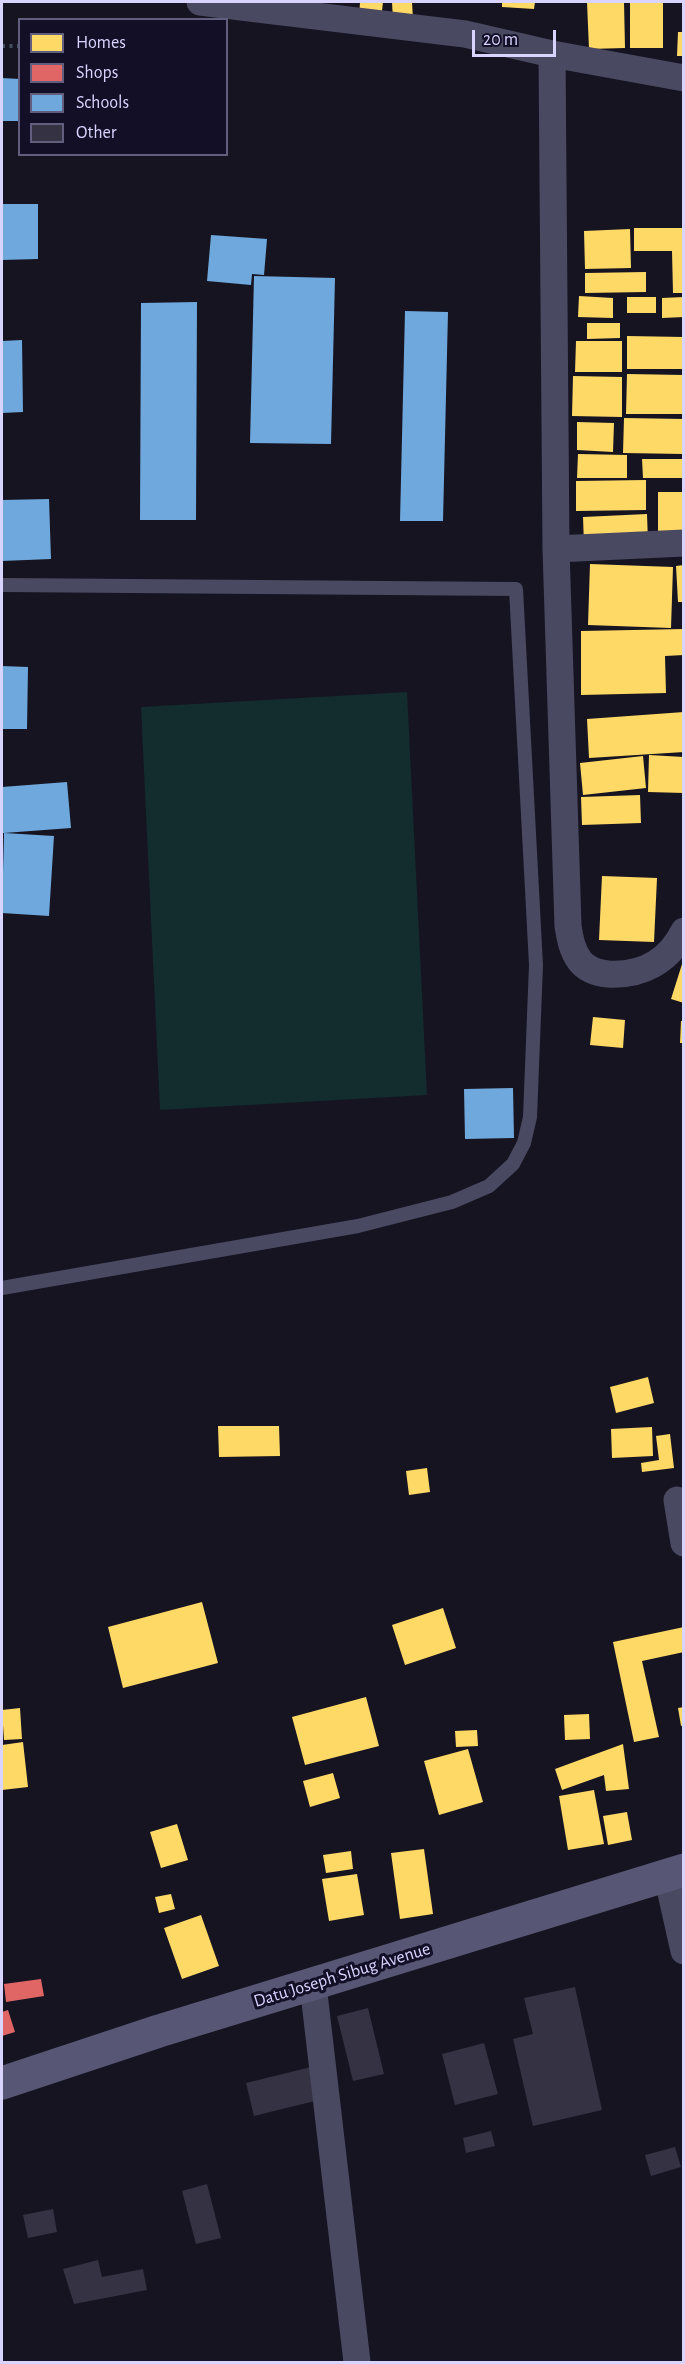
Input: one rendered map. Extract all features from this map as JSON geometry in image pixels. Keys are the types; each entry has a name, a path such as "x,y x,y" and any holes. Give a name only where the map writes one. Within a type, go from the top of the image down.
{"main road":[{"name":"Datu Joseph Sibug Avenue","path":"2,2083 159,2031 675,1872"}],"street":[{"path":"200,2 465,34 552,54 684,78"},
{"path":"552,54 556,549 568,926 572,946 580,962 596,973 625,975 648,969 665,957 684,931"},
{"path":"556,549 684,543"},
{"path":"677,1500 684,1543"},
{"path":"675,1872 684,1951"},
{"path":"314,1985 357,2362"}],"lane":[{"path":"2,585 516,589 536,965 530,1117 524,1143 513,1164 489,1186 453,1202 357,1226 2,1288"}],"path":[{"path":"2,46 18,46"}],"green space":[{"path":"407,692 427,1095 160,1110 141,707"}],"building: Homes":[{"path":"360,2 383,2 381,20 359,18"},
{"path":"392,2 412,2 413,20 393,21"},
{"path":"502,2 535,2 534,9 502,7"},
{"path":"587,2 624,2 625,48 589,49"},
{"path":"630,2 663,2 663,48 630,48"},
{"path":"678,32 684,32 684,56 677,56"},
{"path":"634,228 684,228 684,293 673,293 672,251 634,251"},
{"path":"630,229 631,268 585,269 584,231"},
{"path":"646,272 646,292 585,293 585,273"},
{"path":"579,296 613,298 613,318 578,317"},
{"path":"627,297 656,297 656,313 627,313"},
{"path":"684,297 684,317 662,318 662,298"},
{"path":"587,323 620,323 620,338 587,339"},
{"path":"627,336 684,337 684,369 627,369"},
{"path":"576,341 622,341 622,372 575,372"},
{"path":"627,374 684,375 684,414 626,414"},
{"path":"573,376 622,377 622,417 572,416"},
{"path":"624,418 684,419 684,454 623,453"},
{"path":"577,422 614,423 613,452 577,450"},
{"path":"578,454 627,455 627,478 577,478"},
{"path":"642,459 684,459 684,478 643,478"},
{"path":"646,480 646,510 576,511 576,481"},
{"path":"658,492 684,492 684,542 658,542"},
{"path":"647,514 648,542 584,545 583,517"},
{"path":"590,564 673,567 671,628 588,625"},
{"path":"684,565 684,602 678,602 676,566"},
{"path":"684,629 684,655 665,656 666,693 581,695 581,631"},
{"path":"684,712 684,752 589,758 587,719"},
{"path":"649,755 684,757 684,793 648,792"},
{"path":"643,756 646,788 583,795 580,763"},
{"path":"640,795 641,823 582,825 581,797"},
{"path":"602,876 657,878 654,942 599,940"},
{"path":"684,961 684,1003 671,999"},
{"path":"593,1017 625,1020 623,1048 590,1045"},
{"path":"681,1021 684,1021 684,1043 680,1043"},
{"path":"648,1377 654,1403 616,1413 610,1387"},
{"path":"218,1426 279,1426 280,1456 219,1457"},
{"path":"652,1427 653,1456 612,1458 611,1429"},
{"path":"670,1434 674,1468 642,1472 641,1463 659,1460 656,1436"},
{"path":"427,1468 430,1492 409,1495 406,1471"},
{"path":"202,1602 218,1663 123,1688 108,1627"},
{"path":"443,1608 456,1648 405,1665 392,1625"},
{"path":"684,1627 684,1652 642,1661 659,1737 634,1742 613,1642"},
{"path":"366,1697 379,1746 305,1765 292,1717"},
{"path":"684,1707 684,1725 681,1726 678,1708"},
{"path":"20,1708 22,1739 4,1740 2,1710"},
{"path":"589,1714 590,1739 565,1740 564,1715"},
{"path":"477,1730 478,1746 456,1747 455,1731"},
{"path":"23,1742 28,1787 2,1790 2,1745"},
{"path":"623,1744 629,1789 606,1791 604,1775 562,1790 555,1769"},
{"path":"468,1749 483,1802 439,1815 424,1761"},
{"path":"333,1773 340,1798 310,1807 303,1781"},
{"path":"594,1790 604,1844 568,1850 559,1796"},
{"path":"627,1812 632,1840 608,1845 603,1816"},
{"path":"177,1824 188,1860 161,1868 150,1832"},
{"path":"424,1849 433,1914 400,1919 391,1853"},
{"path":"351,1851 353,1869 326,1873 323,1855"},
{"path":"357,1874 364,1915 329,1921 322,1879"},
{"path":"171,1894 175,1909 159,1913 155,1897"},
{"path":"201,1915 219,1966 182,1979 164,1928"}],"building: Shops":[{"path":"41,1979 44,1996 6,2002 4,1984"},
{"path":"8,2010 15,2032 2,2036 2,2012"}],"building: Schools":[{"path":"2,78 18,79 18,121 2,121"},
{"path":"2,204 38,204 38,259 2,260"},
{"path":"211,235 267,239 264,275 252,274 251,285 207,281"},
{"path":"254,276 335,278 331,444 250,443"},
{"path":"197,302 196,520 140,520 141,303"},
{"path":"405,311 448,312 443,521 400,521"},
{"path":"22,340 23,412 2,413 2,341"},
{"path":"49,499 51,559 2,561 2,500"},
{"path":"2,666 28,667 27,729 2,729"},
{"path":"67,782 71,828 2,833 2,787"},
{"path":"4,833 54,836 49,916 2,913"},
{"path":"513,1088 514,1138 465,1139 464,1089"}],"building: Other":[{"path":"575,1987 602,2110 533,2126 513,2039 533,2034 524,1998"},
{"path":"368,2008 384,2074 353,2081 337,2016"},
{"path":"484,2043 498,2094 455,2105 442,2054"},
{"path":"311,2067 319,2100 254,2116 246,2083"},
{"path":"491,2131 495,2146 466,2153 463,2138"},
{"path":"675,2147 681,2167 651,2176 645,2155"},
{"path":"207,2184 221,2238 196,2244 182,2191"},
{"path":"53,2209 57,2232 28,2238 23,2215"},
{"path":"98,2260 102,2277 143,2269 147,2290 74,2304 63,2269"}]}
